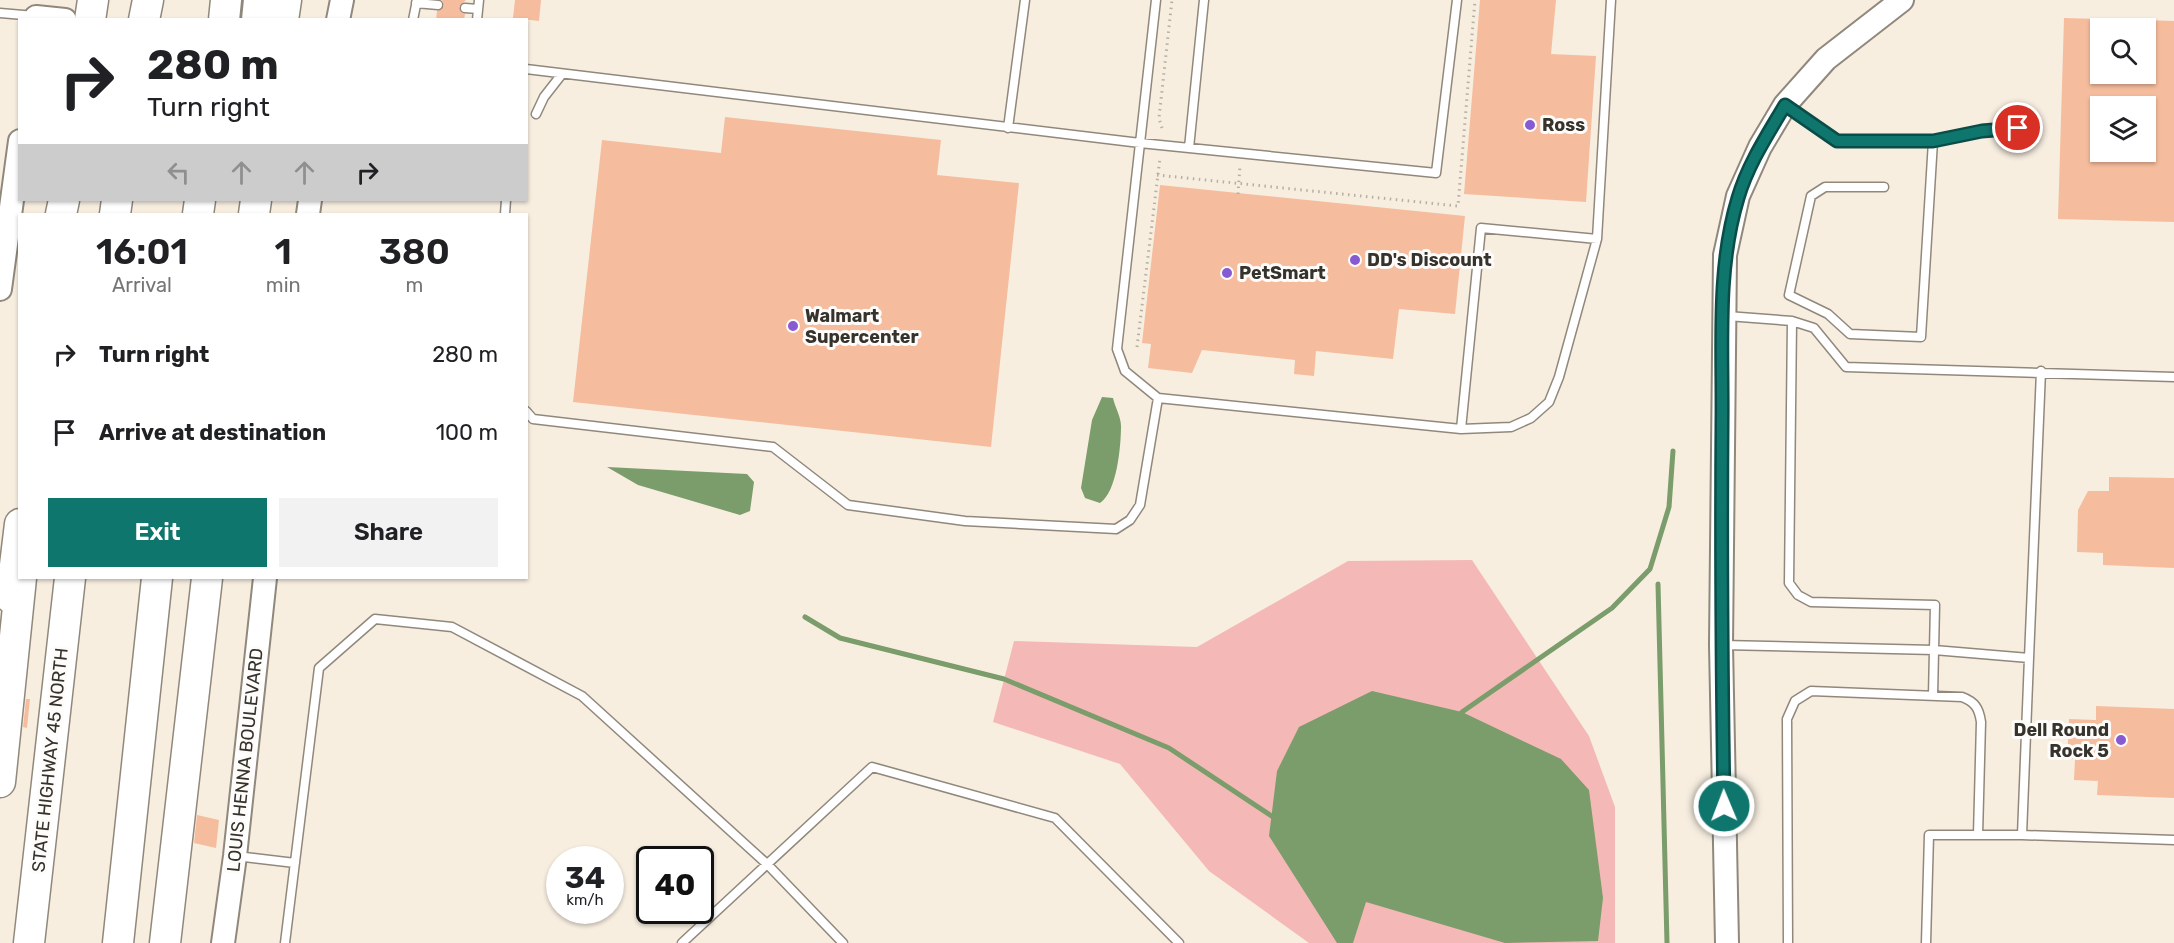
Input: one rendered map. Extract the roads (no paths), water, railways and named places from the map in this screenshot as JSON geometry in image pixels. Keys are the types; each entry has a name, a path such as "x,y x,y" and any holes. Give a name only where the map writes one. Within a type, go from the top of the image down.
{"highway":[{"path":"84,18 87,0"},
{"path":"90,18 93,0"},
{"path":"144,18 148,0"},
{"path":"224,18 226,0"},
{"path":"257,18 259,0"},
{"path":"283,18 286,0"},
{"path":"1,696 18,542"},
{"path":"0,782 21,579"},
{"name":"STATE HIGHWAY 45 NORTH","path":"29,943 70,579"},
{"path":"117,943 157,579"},
{"path":"165,943 207,579"},
{"path":"179,943 190,828 224,579"}],"street":[{"path":"338,18 342,0"},
{"path":"1727,943 1721,645 1725,255 1738,196 1760,147 1785,105 1826,59 1899,2"},
{"path":"36,12 58,18"},
{"path":"0,289 18,156"},
{"name":"LOUIS HENNA BOULEVARD","path":"223,943 236,856 265,579"}],"lane":[{"path":"1008,128 1025,0"},
{"path":"1156,0 1117,350 1125,371 1158,398 1461,429 1511,427 1531,418 1549,402 1559,377 1597,239 1611,0"},
{"path":"1189,148 1204,0"},
{"path":"528,69 1008,128 1436,173 1457,0"},
{"path":"413,18 417,2 438,5"},
{"path":"465,8 479,5"},
{"path":"0,13 36,12"},
{"path":"536,114 544,97 562,74"},
{"path":"1785,105 1837,141 1933,141 1982,131 2036,127"},
{"path":"1884,187 1825,187 1811,196 1789,294 1828,314 1850,334 1921,337 1933,141"},
{"path":"1461,429 1481,228 1597,239"},
{"path":"1723,316 1792,321 1814,328 1846,367 2041,371 2174,377"},
{"path":"1792,321 1789,583 1798,595 1811,602 1935,605 1933,696"},
{"path":"2022,835 2041,371"},
{"path":"528,413 533,419 773,447 848,505 965,521 1116,529 1130,520 1140,505 1158,398"},
{"path":"285,943 319,668 375,619 452,627 582,696 768,866 843,943"},
{"path":"1721,645 1934,650 2029,658"},
{"path":"1788,943 1787,719 1789,710 1801,695 1810,691 1962,697 1976,705 1980,713 1978,835"},
{"path":"682,943 768,866 872,767 1055,818 1179,943"},
{"path":"1926,943 1929,835 2022,835 2174,840"},
{"path":"236,856 295,863"}],"waterway":[{"path":"1459,718 1462,712 1612,608 1650,569 1669,507 1673,451"},
{"path":"1658,584 1667,943"},
{"path":"805,617 840,638 1004,679 1169,748 1276,819"}],"place":[{"name":"Ross","path":"1530,125"},
{"name":"DD's Discount","path":"1355,260"},
{"name":"PetSmart","path":"1227,273"},
{"name":"Walmart Supercenter","path":"793,326"},
{"name":"Dell Round Rock 5","path":"2121,740"}]}
